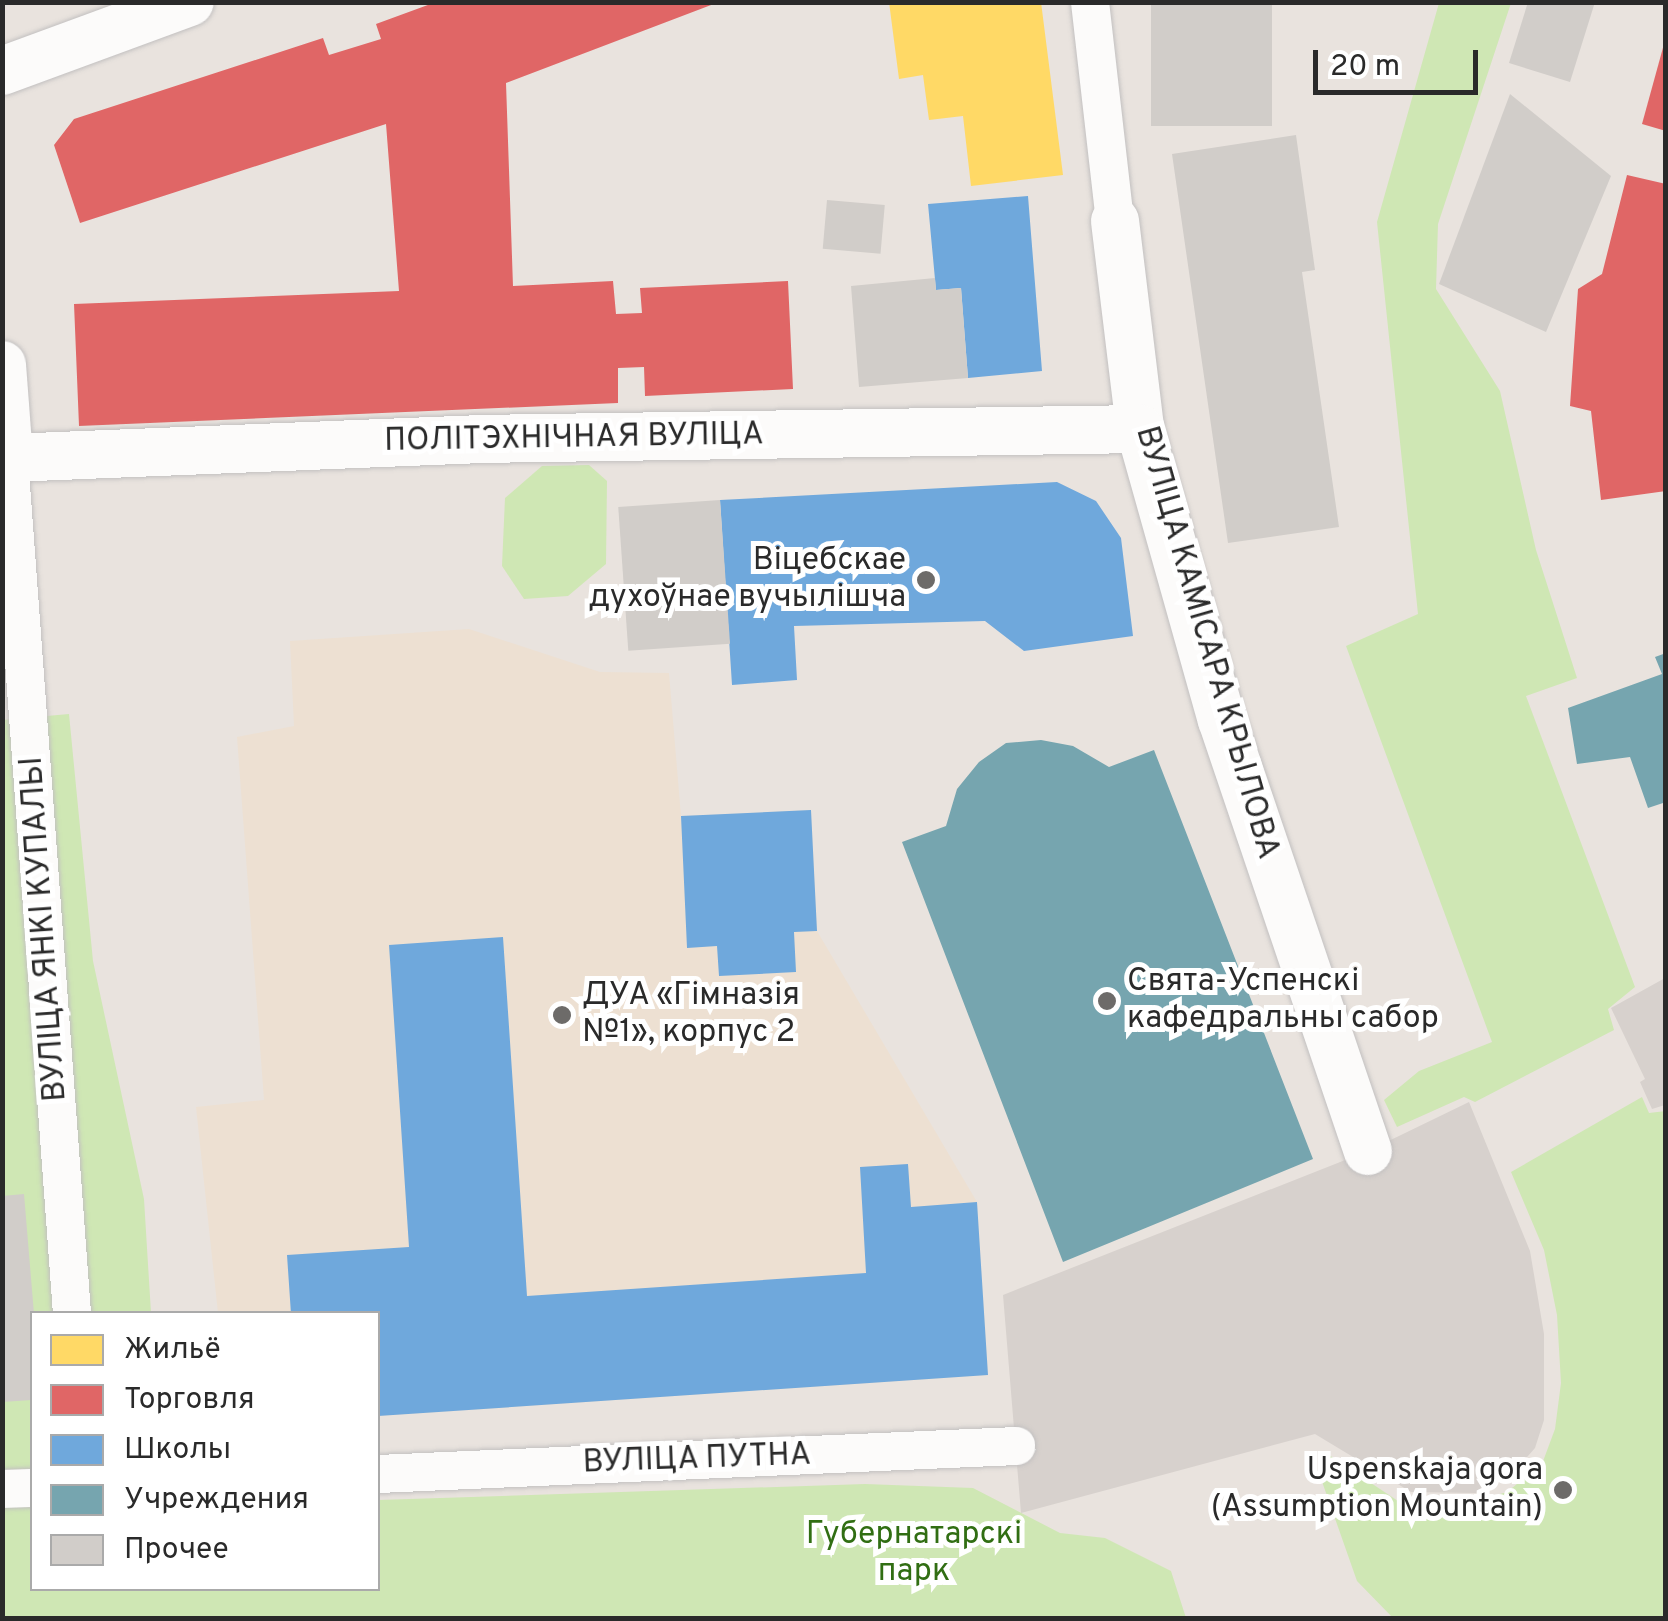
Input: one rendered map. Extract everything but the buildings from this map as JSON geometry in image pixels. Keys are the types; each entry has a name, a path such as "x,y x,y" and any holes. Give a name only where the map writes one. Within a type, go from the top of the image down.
{"street":[{"path":"2,71 190,2"},
{"name":"ВУЛІЦА КАМІСАРА КРЫЛОВА","path":"1090,2 1140,429 1222,720 1368,1151"},
{"name":"ВУЛІЦА ЯНКІ КУПАЛЫ","path":"2,364 72,1311"},
{"name":"ПОЛІТЭХНІЧНАЯ ВУЛІЦА","path":"9,458 496,439 1140,429"},
{"name":"ВУЛІЦА ПУТНА","path":"380,1474 1016,1446"},
{"path":"2,1489 30,1488"}],"shaded area":[{"name":"ДУА «Гімназія №1», корпус 2","path":"469,629 600,672 669,673 681,816 811,810 817,931 977,1202 988,1375 380,1416 380,1311 218,1311 196,1107 264,1100 237,737 294,726 290,641"},
{"path":"1665,978 1665,1105 1652,1109 1640,1082 1645,1079 1611,1008"},
{"path":"1469,1102 1530,1251 1544,1334 1544,1420 1535,1448 1513,1473 1476,1493 1411,1492 1315,1434 1021,1513 1003,1295 1368,1151"}],"green space":[{"path":"1439,3 1511,3 1438,224 1436,289 1500,391 1536,550 1577,678 1526,696 1635,987 1608,1009 1614,1030 1475,1102 1464,1097 1397,1127 1384,1100 1419,1071 1492,1042 1346,646 1418,614 1377,222"},
{"path":"589,465 607,481 606,564 568,596 524,599 502,566 505,498 542,466"},
{"name":"Губернатарскі парк","path":"69,714 93,961 144,1199 151,1311 30,1311 30,1591 380,1591 380,1500 865,1484 973,1488 1060,1533 1105,1538 1171,1571 1186,1618 3,1618 2,720"},
{"path":"1642,1097 1649,1113 1666,1111 1665,1618 1393,1618 1357,1581 1319,1473 1329,1455 1407,1507 1448,1509 1507,1492 1542,1464 1555,1429 1561,1383 1557,1315 1544,1250 1511,1172"}],"place":[{"name":"Віцебскае духоўнае вучылішча","path":"926,580"},
{"name":"Свята-Успенскі кафедральны сабор","path":"1107,1001"},
{"name":"ДУА «Гімназія №1», корпус 2","path":"562,1015"},
{"name":"Uspenskaja gora (Assumption Mountain)","path":"1563,1490"}]}
